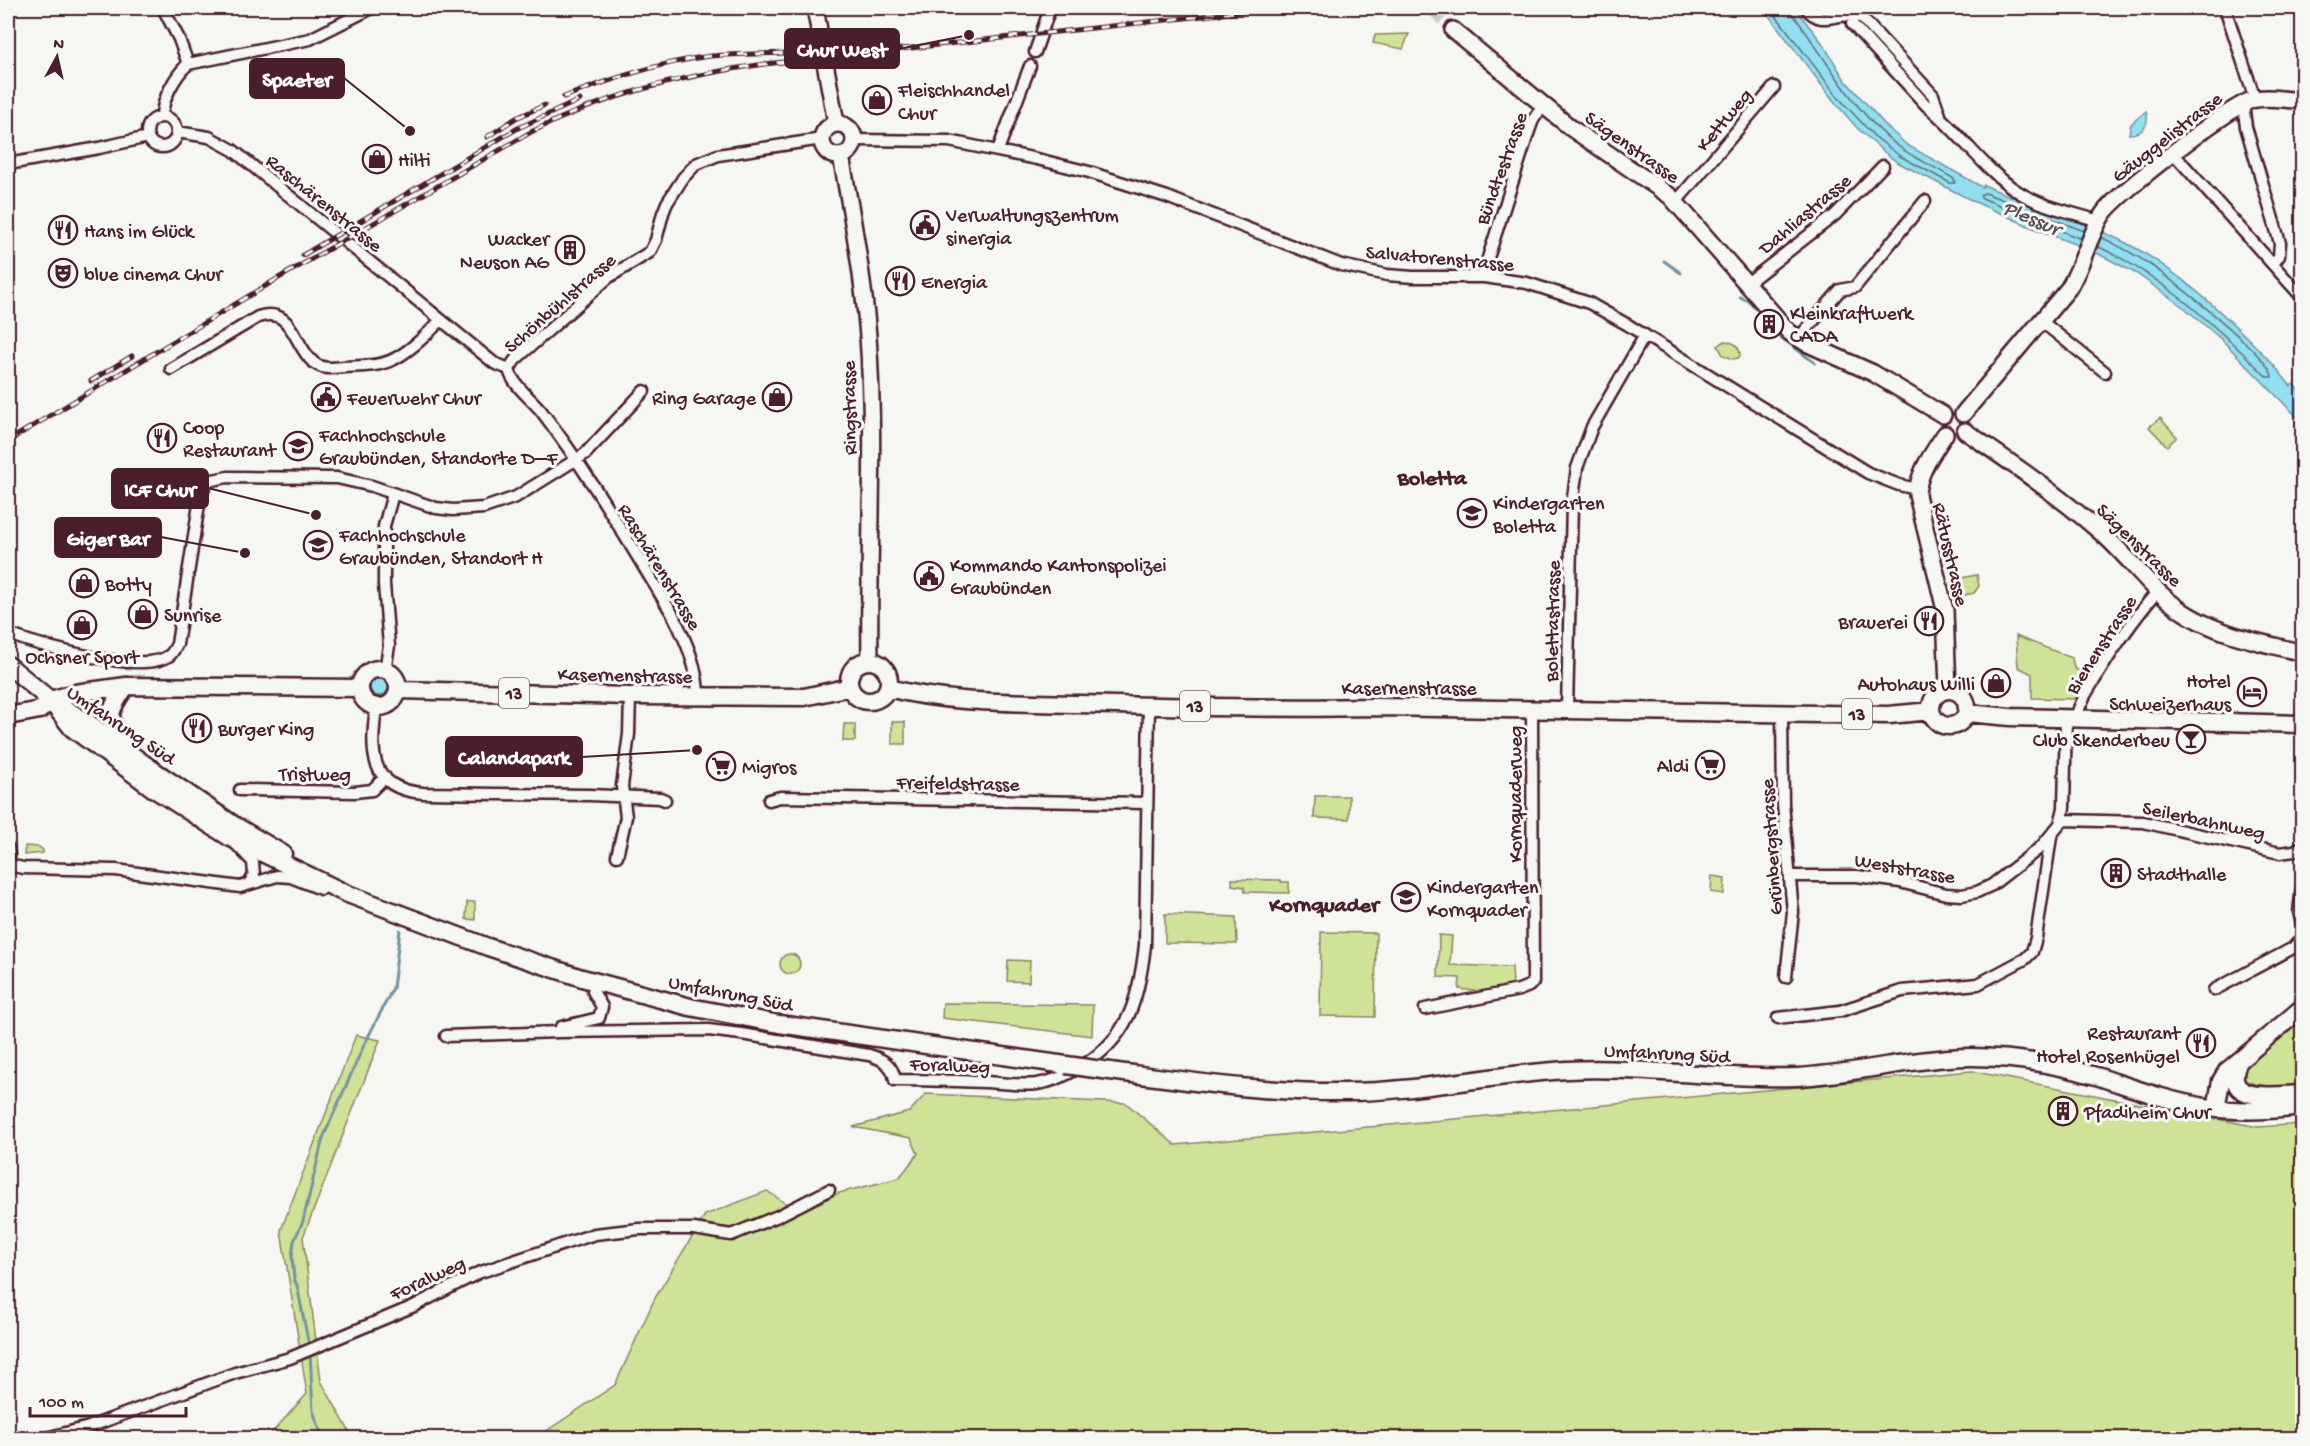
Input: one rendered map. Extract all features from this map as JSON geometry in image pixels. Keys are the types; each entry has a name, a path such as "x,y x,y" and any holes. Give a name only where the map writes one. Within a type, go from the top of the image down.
{"main road":[{"path":"870,661 876,662 888,675 888,688 884,694 872,701 858,698 850,687 852,671 859,664 870,661"},
{"path":"8,665 50,700"},
{"path":"378,669 385,670 395,678 398,690 393,701 382,707 376,707 367,702 360,688 367,674 378,669"},
{"path":"8,716 40,710 50,700 92,690 126,686 360,688"},
{"path":"126,686 112,709 111,722 114,729 143,763"},
{"name":"Kasernenstrasse","path":"398,690 630,696 804,697 850,687"},
{"name":"Kasernenstrasse","path":"888,688 926,696 974,701 1149,705 1889,715 1931,711"},
{"path":"1948,690 1959,693 1963,697 1967,713 1960,723 1947,726 1937,722 1931,711 1935,697 1948,690"},
{"name":"Umfahrung Süd","path":"50,700 87,722 234,825 299,862 399,912"},
{"name":"Umfahrung Süd","path":"50,700 72,728 154,789 229,837 345,893 478,943 572,975 690,1007 779,1024 1110,1071 1226,1086 1287,1091 1347,1092 1567,1070 1634,1070 1798,1077 1928,1060 1987,1057 2050,1064 2177,1102 2216,1109 2270,1111 2302,1107"},
{"path":"1967,713 2302,724"},
{"path":"2216,1109 2222,1079 2228,1070 2302,1008"},
{"path":"2238,1063 2234,1079 2235,1084 2241,1090 2260,1095 2302,1094"}],"street":[{"path":"163,8 180,39 188,64"},
{"path":"162,117 165,99 178,75 188,64 310,39 372,8"},
{"path":"815,8 836,123"},
{"path":"1035,52 1050,8"},
{"path":"1806,8 1813,16 1820,19 1848,14 1862,18 1933,95 1941,117"},
{"path":"2225,8 2249,101 2246,127 2280,243 2279,256 2273,264"},
{"path":"1852,24 1926,105 1941,117 2001,179 2031,198 2098,223"},
{"name":"Sägenstrasse","path":"1453,30 1571,128 1663,189 1789,332 1798,339 1873,373 1943,415"},
{"path":"998,150 1030,66"},
{"name":"Kettweg","path":"1676,202 1774,87"},
{"name":"Gäuggelistrasse","path":"2041,321 2070,285 2104,212 2120,197 2229,111 2249,101 2302,100"},
{"name":"Bündtestrasse","path":"1485,277 1487,261 1529,131 1533,120 1543,106"},
{"path":"162,117 172,122 177,132 172,143 162,147 152,143 148,137 149,125 162,117"},
{"path":"836,123 849,127 855,140 851,150 841,156 832,155 826,150 822,139 826,129 836,123"},
{"name":"Raschärenstrasse","path":"177,132 209,137 233,150 494,363 509,369 513,379 544,415 575,460 680,628 694,662 698,697"},
{"path":"8,164 148,137"},
{"name":"Schönbühlstrasse","path":"509,369 514,360 609,277 650,252 667,203 683,178 696,164 718,155 822,139"},
{"name":"Salvatorenstrasse","path":"855,140 935,140 998,150 1089,172 1138,187 1341,265 1388,275 1485,277 1527,283 1564,293 1589,303 1645,335 1858,468 1886,481 1917,489"},
{"path":"2174,154 2302,297"},
{"name":"Ringstrasse","path":"841,156 857,247 868,337 870,661"},
{"name":"Dahliastrasse","path":"1746,284 1835,215 1883,166"},
{"path":"1798,339 1840,290 1855,286 1925,201"},
{"path":"171,369 258,317 268,314 284,319 303,350 314,363 326,369 391,361 441,320"},
{"path":"1963,414 2041,321 2105,372"},
{"name":"Bolettastrasse","path":"1567,709 1572,505 1577,468 1597,416 1645,335"},
{"path":"8,634 107,660 163,659 170,655 177,644 200,498 207,481 228,477 337,478 362,483 436,508 453,510 484,508 516,497 585,454 644,391"},
{"path":"1953,410 1963,414 1967,422 1965,431 1956,437 1945,435 1940,425 1943,415 1953,410"},
{"name":"Sägenstrasse","path":"1965,431 2086,520 2108,539 2158,591 2182,611 2210,626 2302,653"},
{"name":"Rätusstrasse","path":"1945,435 1923,470 1917,489 1919,509 1945,610 1948,690"},
{"path":"385,670 389,646 384,584 384,526 393,494"},
{"name":"Bienenstrasse","path":"2071,718 2114,647 2158,591"},
{"path":"617,856 626,817 622,786 629,734 630,696"},
{"name":"Foralweg","path":"446,1036 697,1030 741,1034 868,1055 887,1062 894,1070 896,1080 1038,1084 1065,1076 1093,1059 1110,1045 1123,1029 1132,1010 1142,975 1145,945 1149,705"},
{"path":"376,707 372,750 379,770 401,788 423,794 623,796 665,800"},
{"name":"Kornquaderweg","path":"1425,1009 1519,990 1533,982 1532,709"},
{"name":"Grünbergstrasse","path":"1782,713 1783,804 1793,918 1786,977"},
{"name":"Weststrasse","path":"1791,876 1857,876 1900,882 1946,894 1965,895 1992,885 2051,837 2062,820 2071,718"},
{"name":"Tristweg","path":"240,790 355,792 372,790 385,777"},
{"name":"Freifeldstrasse","path":"769,800 780,797 1147,803"},
{"name":"Seilerbahnweg","path":"2062,820 2143,822 2280,853 2302,848"},
{"path":"229,837 253,862 254,875 249,884"},
{"path":"1778,1018 1840,1011 1902,991 1973,985 1986,981 2025,959 2032,952 2036,938 2051,837"},
{"path":"8,848 8,866 116,870 240,887 277,876 291,878 327,892 345,893"},
{"path":"2302,888 2299,912 2302,924"},
{"path":"2214,990 2293,948 2302,938"},
{"path":"559,1032 561,1027 599,1018 602,1007 593,991"},
{"name":"Foralweg","path":"46,1438 97,1425 235,1373 290,1358 414,1305 478,1273 595,1234 669,1228 694,1229 731,1235 778,1216 829,1190"}],"green space":[{"path":"1409,34 1403,49 1373,43 1375,35"},
{"path":"1725,341 1738,347 1740,356 1738,358 1733,359 1723,355 1718,346"},
{"path":"2160,418 2177,437 2167,446 2149,427"},
{"path":"1977,575 1979,586 1974,593 1964,595 1961,578"},
{"path":"2016,636 2072,658 2074,668 2089,677 2077,699 2032,698 2032,674 2018,667"},
{"path":"892,722 905,722 905,744 892,744"},
{"path":"844,724 855,724 855,741 843,741"},
{"path":"1315,796 1349,796 1349,819 1314,818"},
{"path":"25,846 39,847 43,853 24,855"},
{"path":"1712,876 1725,878 1724,894 1711,892"},
{"path":"1232,879 1281,880 1281,882 1289,882 1289,893 1245,892 1244,887 1232,885"},
{"path":"467,902 475,902 475,920 466,919"},
{"path":"1165,914 1236,917 1237,944 1165,943"},
{"path":"1321,932 1376,933 1375,1017 1320,1016"},
{"path":"1439,935 1452,936 1450,965 1512,967 1513,986 1484,992 1459,989 1460,978 1438,977"},
{"path":"790,954 797,957 800,964 797,971 790,974 783,971 780,964 783,957"},
{"path":"1008,960 1030,961 1029,982 1007,981"},
{"path":"943,1003 1093,1005 1092,1036 942,1018"},
{"path":"2302,1008 2302,1086 2259,1085 2234,1074"},
{"path":"356,1035 380,1040 303,1237 321,1381 353,1438 267,1438 307,1394 281,1230"},
{"path":"1971,1071 2258,1127 2302,1124 2302,1438 536,1438 615,1385 655,1298 705,1215 767,1191 797,1211 839,1193 899,1178 918,1154 911,1138 853,1127 909,1112 926,1094 1126,1103 1175,1145"}],"water":[{"name":"Plessur","path":"1763,8 1795,8 1823,44 1845,80 1887,127 1907,145 1982,187 1984,185 2128,244 2184,281 2237,327 2291,386 2293,384 2302,394 2302,422 2222,340 2186,309 2137,274 2095,252 1973,201 1897,162 1857,128"},
{"path":"2146,111 2145,127 2139,132 2129,134 2131,124"},
{"path":"379,678 385,681 388,687 385,693 379,696 373,693 370,687 373,681"}],"waterway":[{"path":"1664,261 1681,273"},
{"path":"1740,297 1750,302 1760,313"},
{"path":"1778,335 1815,363"},
{"path":"309,1346 294,1279 292,1257 294,1241 303,1221 323,1138 364,1045 393,988 400,930"},
{"path":"310,1352 313,1411 323,1438"}],"tunnel":[{"path":"1434,8 1453,30"}],"railway":[{"path":"8,441 277,279 531,132 616,97 704,74 765,64 1276,8"},
{"path":"564,97 636,72 674,62 721,55 789,53"},
{"path":"303,255 518,128 580,100"},
{"path":"487,137 516,118 545,105"},
{"path":"91,381 132,356"}],"place":[{"name":"Chur West","path":"969,35"},
{"name":"Fleischhandel Chur","path":"877,100"},
{"name":"Spaeter","path":"410,131"},
{"name":"Hilti","path":"377,159"},
{"name":"Verwaltungszentrum sinergia","path":"925,225"},
{"name":"Hans im Glück","path":"63,230"},
{"name":"Wacker Neuson AG","path":"570,250"},
{"name":"blue cinema Chur","path":"63,273"},
{"name":"Energia","path":"900,281"},
{"name":"Kleinkraftwerk CADA","path":"1769,324"},
{"name":"Feuerwehr Chur","path":"326,397"},
{"name":"Ring Garage","path":"777,397"},
{"name":"Coop Restaurant","path":"162,438"},
{"name":"Fachhochschule Graubünden, Standorte D–F","path":"298,446"},
{"name":"Kindergarten Boletta","path":"1472,513"},
{"name":"ICF Chur","path":"316,515"},
{"name":"Fachhochschule Graubünden, Standort H","path":"318,545"},
{"name":"Giger Bar","path":"245,553"},
{"name":"Kommando Kantonspolizei Graubünden","path":"929,576"},
{"name":"Botty","path":"84,583"},
{"name":"Sunrise","path":"143,614"},
{"name":"Brauerei","path":"1929,621"},
{"name":"Ochsner Sport","path":"82,625"},
{"name":"Autohaus Willi","path":"1996,683"},
{"name":"Hotel Schweizerhaus","path":"2252,692"},
{"name":"Burger King","path":"197,728"},
{"name":"Club Skenderbeu","path":"2191,739"},
{"name":"Calandapark","path":"697,750"},
{"name":"Aldi","path":"1710,765"},
{"name":"Migros","path":"721,766"},
{"name":"Stadthalle","path":"2116,873"},
{"name":"Kindergarten Kornquader","path":"1406,897"},
{"name":"Restaurant Hotel Rosenhügel","path":"2201,1043"},
{"name":"Pfadiheim Chur","path":"2063,1111"}],"district":[{"name":"Boletta","path":"1432,476"},
{"name":"Kornquader","path":"1324,903"}]}
